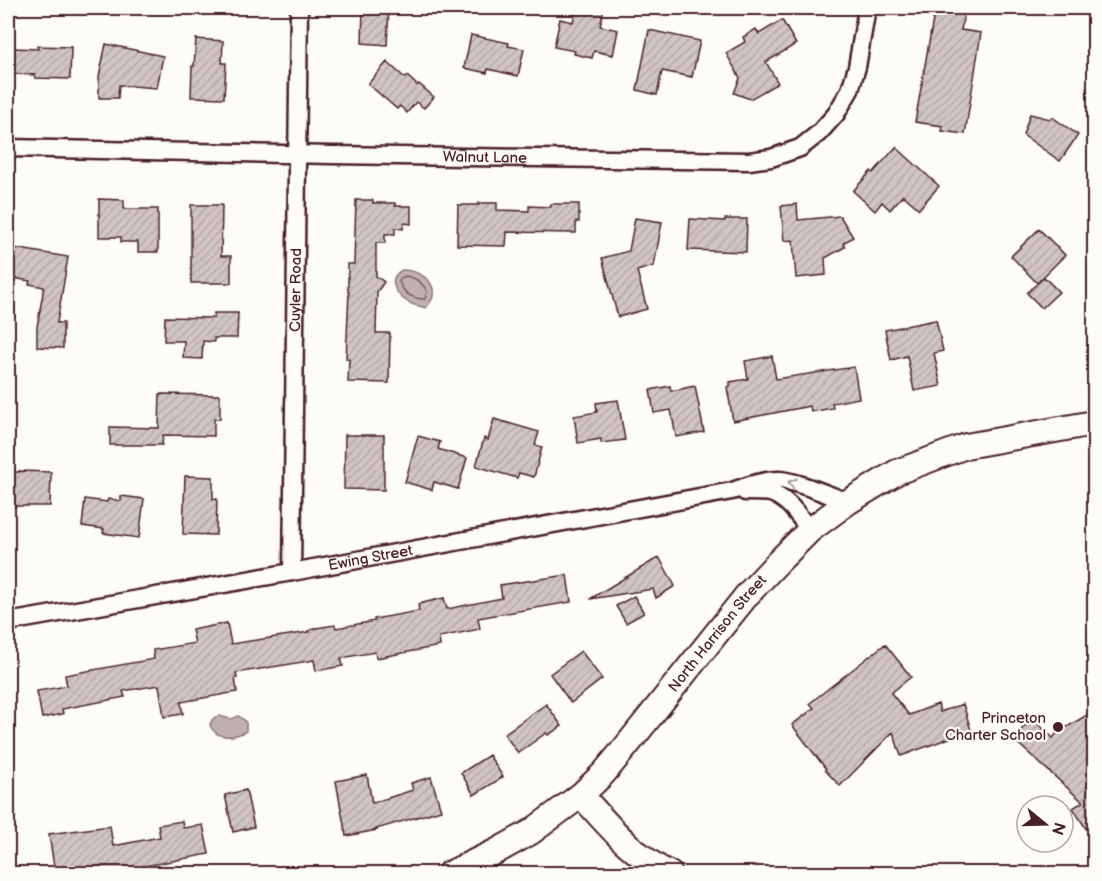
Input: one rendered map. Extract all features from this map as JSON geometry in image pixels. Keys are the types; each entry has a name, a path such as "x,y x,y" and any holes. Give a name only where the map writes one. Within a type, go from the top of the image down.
{"street":[{"name":"Cuyler Road","path":"292,572 299,8"},
{"name":"Walnut Lane","path":"8,148 749,161 771,158 800,148 819,133 836,114 850,90 857,67 867,8"},
{"name":"North Harrison Street","path":"449,873 531,832 581,795 603,774 777,562 810,530 848,502 897,472 966,446 1095,423"},
{"name":"Ewing Street","path":"8,622 732,491 767,481 782,480 848,502"},
{"name":"Ewing Street","path":"732,491 770,494 783,499 810,530"},
{"path":"581,795 638,855 669,873"}],"water":[{"path":"402,270 419,274 428,280 433,296 426,308 412,304 398,293 394,279"},
{"path":"238,716 246,723 246,731 231,736 216,733 210,725 215,717 231,719"}],"building":[{"path":"363,8 389,8 387,45 362,43"},
{"path":"576,8 604,8 600,26 618,30 613,55 594,51 592,58 574,54 575,51 554,47 560,19 573,22"},
{"path":"935,8 965,8 961,30 981,33 965,134 942,131 943,126 915,122"},
{"path":"782,20 796,44 766,62 778,83 750,99 734,93 740,78 726,53 745,42 743,37 756,29 759,34"},
{"path":"649,30 700,41 692,77 662,71 657,95 637,90"},
{"path":"471,35 509,43 508,46 524,49 518,76 488,69 487,73 464,68"},
{"path":"196,39 223,41 222,63 226,63 224,98 191,97"},
{"path":"106,44 163,56 157,88 119,85 118,98 99,98 99,77"},
{"path":"37,46 71,47 70,79 35,78 35,75 13,74 14,48 38,49"},
{"path":"387,62 405,78 407,76 434,97 424,108 416,102 407,113 400,106 397,109 368,84"},
{"path":"1030,114 1050,119 1052,117 1078,135 1060,161 1023,135"},
{"path":"896,147 939,186 919,209 903,195 890,210 882,202 875,211 853,191"},
{"path":"99,199 124,200 124,209 158,209 158,252 138,252 138,242 121,242 121,237 99,237"},
{"path":"356,200 373,200 373,203 411,206 411,224 404,223 403,229 395,228 395,234 385,234 385,243 376,243 376,276 384,282 377,292 376,333 390,333 389,383 348,382 349,359 346,359 348,264 354,264"},
{"path":"479,203 497,203 497,210 529,211 529,206 551,207 551,204 579,204 579,222 576,221 576,233 507,232 506,246 457,245 458,205 479,205"},
{"path":"797,204 798,220 840,216 853,237 843,243 845,247 825,258 826,275 796,278 793,240 784,241 781,206"},
{"path":"191,205 222,205 221,256 231,256 231,283 191,283"},
{"path":"635,218 662,222 654,266 637,271 647,309 618,317 602,258 629,251"},
{"path":"690,219 725,221 725,219 747,219 746,252 688,250"},
{"path":"1039,229 1065,255 1037,283 1011,256"},
{"path":"8,247 68,257 57,323 63,323 63,348 37,347 37,327 44,287 29,284 30,281 8,277"},
{"path":"1044,277 1059,292 1042,308 1027,293"},
{"path":"214,313 238,313 237,338 214,338 214,342 203,341 202,359 183,358 184,341 164,341 165,317 214,318"},
{"path":"936,320 943,351 934,353 941,386 914,391 907,356 891,360 885,330"},
{"path":"772,356 776,379 854,367 859,398 832,403 833,408 811,412 810,406 733,421 727,387 730,386 730,382 748,379 745,361"},
{"path":"670,386 671,391 695,386 704,432 676,437 671,410 654,413 650,390"},
{"path":"160,394 220,395 220,419 214,419 214,436 163,435 162,445 110,445 110,427 159,428"},
{"path":"618,400 625,440 601,443 601,439 578,443 574,416 597,412 596,403"},
{"path":"494,419 539,432 535,445 542,447 534,477 519,473 517,478 476,466 484,438 488,440"},
{"path":"345,435 384,435 384,490 344,489"},
{"path":"418,436 440,442 438,449 467,458 458,489 434,482 432,490 405,482"},
{"path":"8,472 51,472 50,506 8,506"},
{"path":"185,476 213,477 213,499 217,499 216,535 183,534"},
{"path":"121,496 144,499 139,538 103,533 104,529 82,526 85,499 121,501"},
{"path":"659,557 675,586 656,598 653,589 590,599"},
{"path":"567,575 571,602 478,618 480,629 439,637 440,646 376,658 375,652 341,658 343,666 316,671 314,660 236,673 237,692 181,702 183,714 164,717 159,685 123,691 125,697 62,709 63,714 42,718 37,691 67,686 65,675 154,659 153,650 195,643 192,630 227,623 231,644 309,632 316,628 335,625 336,628 375,621 374,619 419,611 418,604 444,598 447,609 502,598 500,585"},
{"path":"634,596 644,613 626,623 616,606"},
{"path":"885,644 911,677 891,693 909,715 938,704 940,712 963,704 971,730 901,756 893,732 840,786 825,770 792,725 814,708 810,703"},
{"path":"581,651 602,679 571,703 550,674"},
{"path":"546,704 562,726 548,735 546,733 518,753 504,734"},
{"path":"1095,710 1095,843 1075,811 1075,807 1083,802 1013,739 1032,718 1053,738 1057,733"},
{"path":"489,755 503,777 474,795 461,773"},
{"path":"367,775 372,803 413,790 411,783 431,777 441,810 377,830 346,836 336,781"},
{"path":"246,790 254,827 233,832 225,795"},
{"path":"182,821 183,828 203,825 209,854 108,873 55,873 49,834 110,826 113,846 160,837 158,825"}],"place":[{"name":"Princeton Charter School","path":"1058,727"}]}
